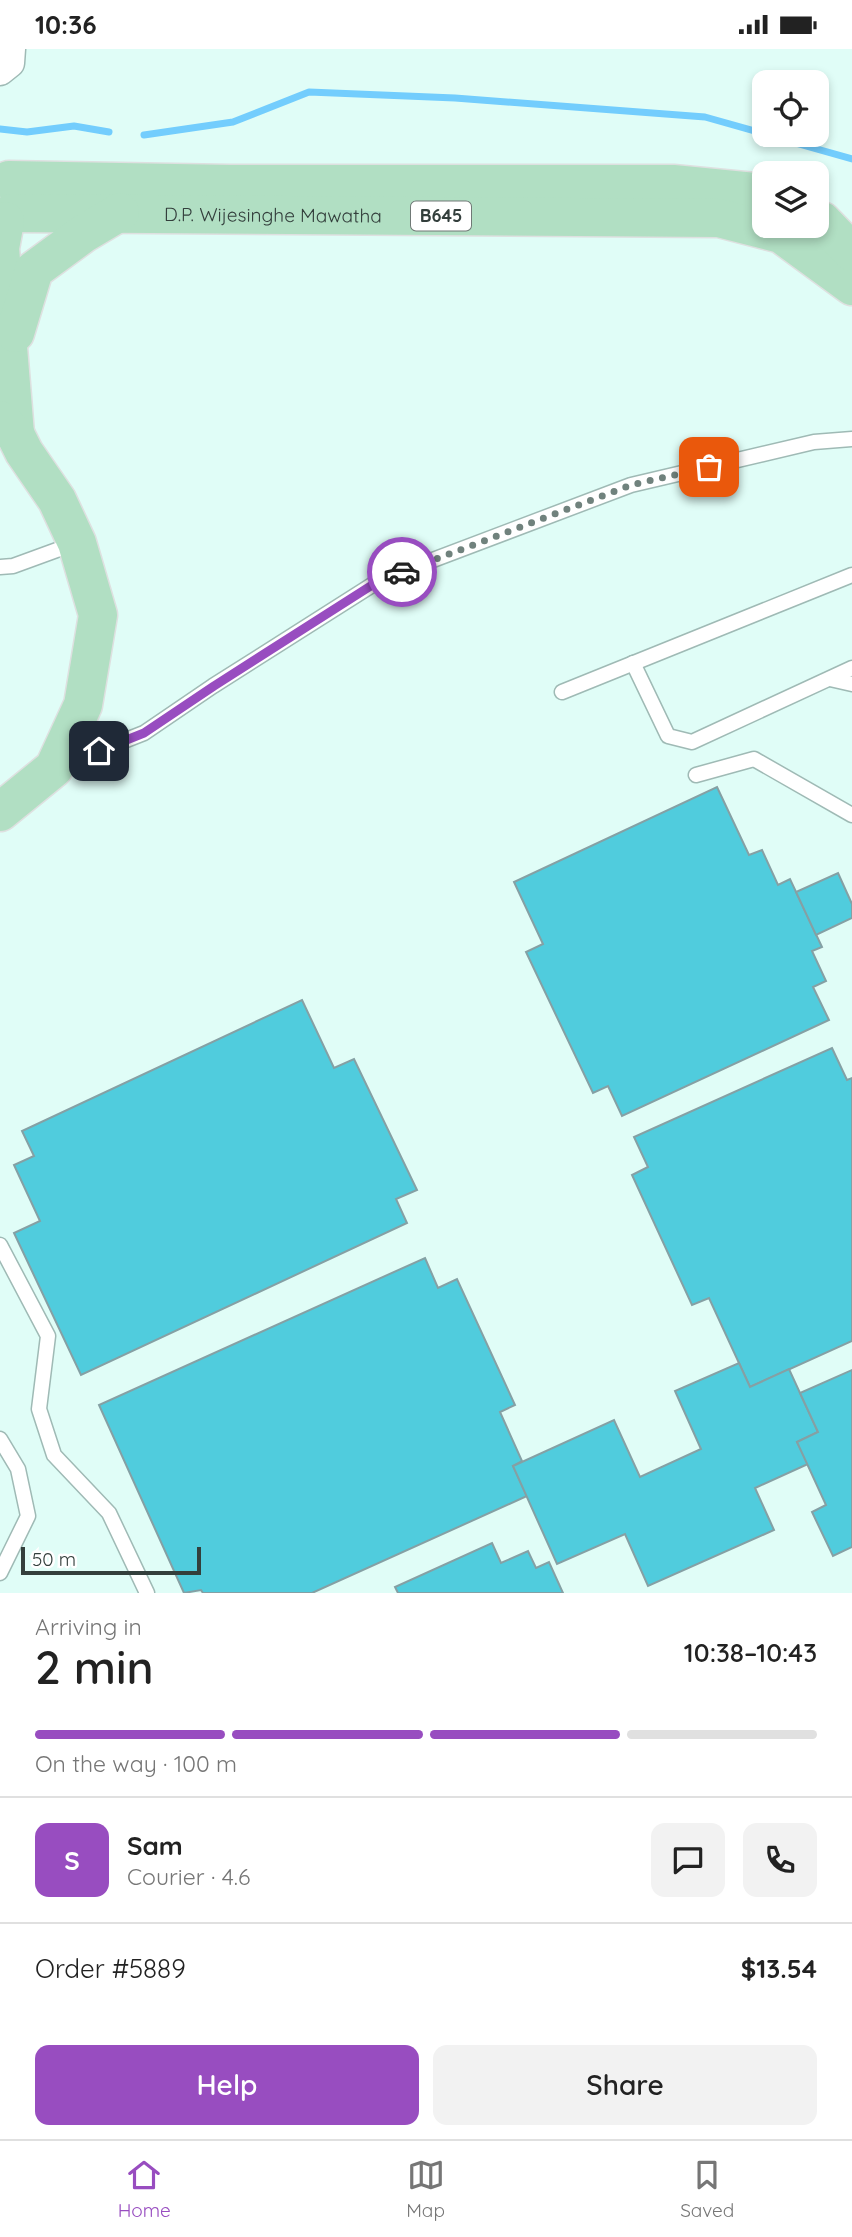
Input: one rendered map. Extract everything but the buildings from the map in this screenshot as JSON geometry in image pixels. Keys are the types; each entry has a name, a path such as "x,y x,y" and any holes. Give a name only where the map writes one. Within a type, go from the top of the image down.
{"main road":[{"name":"D.P. Wijesinghe Mawatha","path":"5,202 230,184 673,184 752,193"},
{"name":"D.P. Wijesinghe Mawatha","path":"5,202 120,212 719,218 781,234 852,286"},
{"path":"0,812 54,768 83,705 98,615 77,543 57,500 8,427 9,351 0,248 5,202"},
{"path":"9,351 34,270 83,234 120,212"},
{"path":"829,230 852,252"}],"street":[{"path":"0,71 10,63 12,49"}],"lane":[{"path":"54,768 144,733 380,580 631,485 814,442 852,439"},
{"path":"0,567 13,566 77,543"},
{"path":"562,692 852,575"},
{"path":"633,663 668,736 692,742 852,668"},
{"path":"830,679 852,684"},
{"path":"696,775 754,759 852,815"},
{"path":"0,1245 48,1336 39,1409 54,1455 108,1513 147,1593"},
{"path":"0,1439 18,1469 27,1515 0,1573"}],"waterway":[{"path":"144,135 233,122 309,92 455,98 705,117 752,130"},
{"path":"0,129 27,132 74,126 109,132"},
{"path":"810,147 852,159"}],"way so far":[{"path":"402,572 631,485 709,467"}],"route":[{"path":"99,751 144,733 380,580 402,572"}]}
